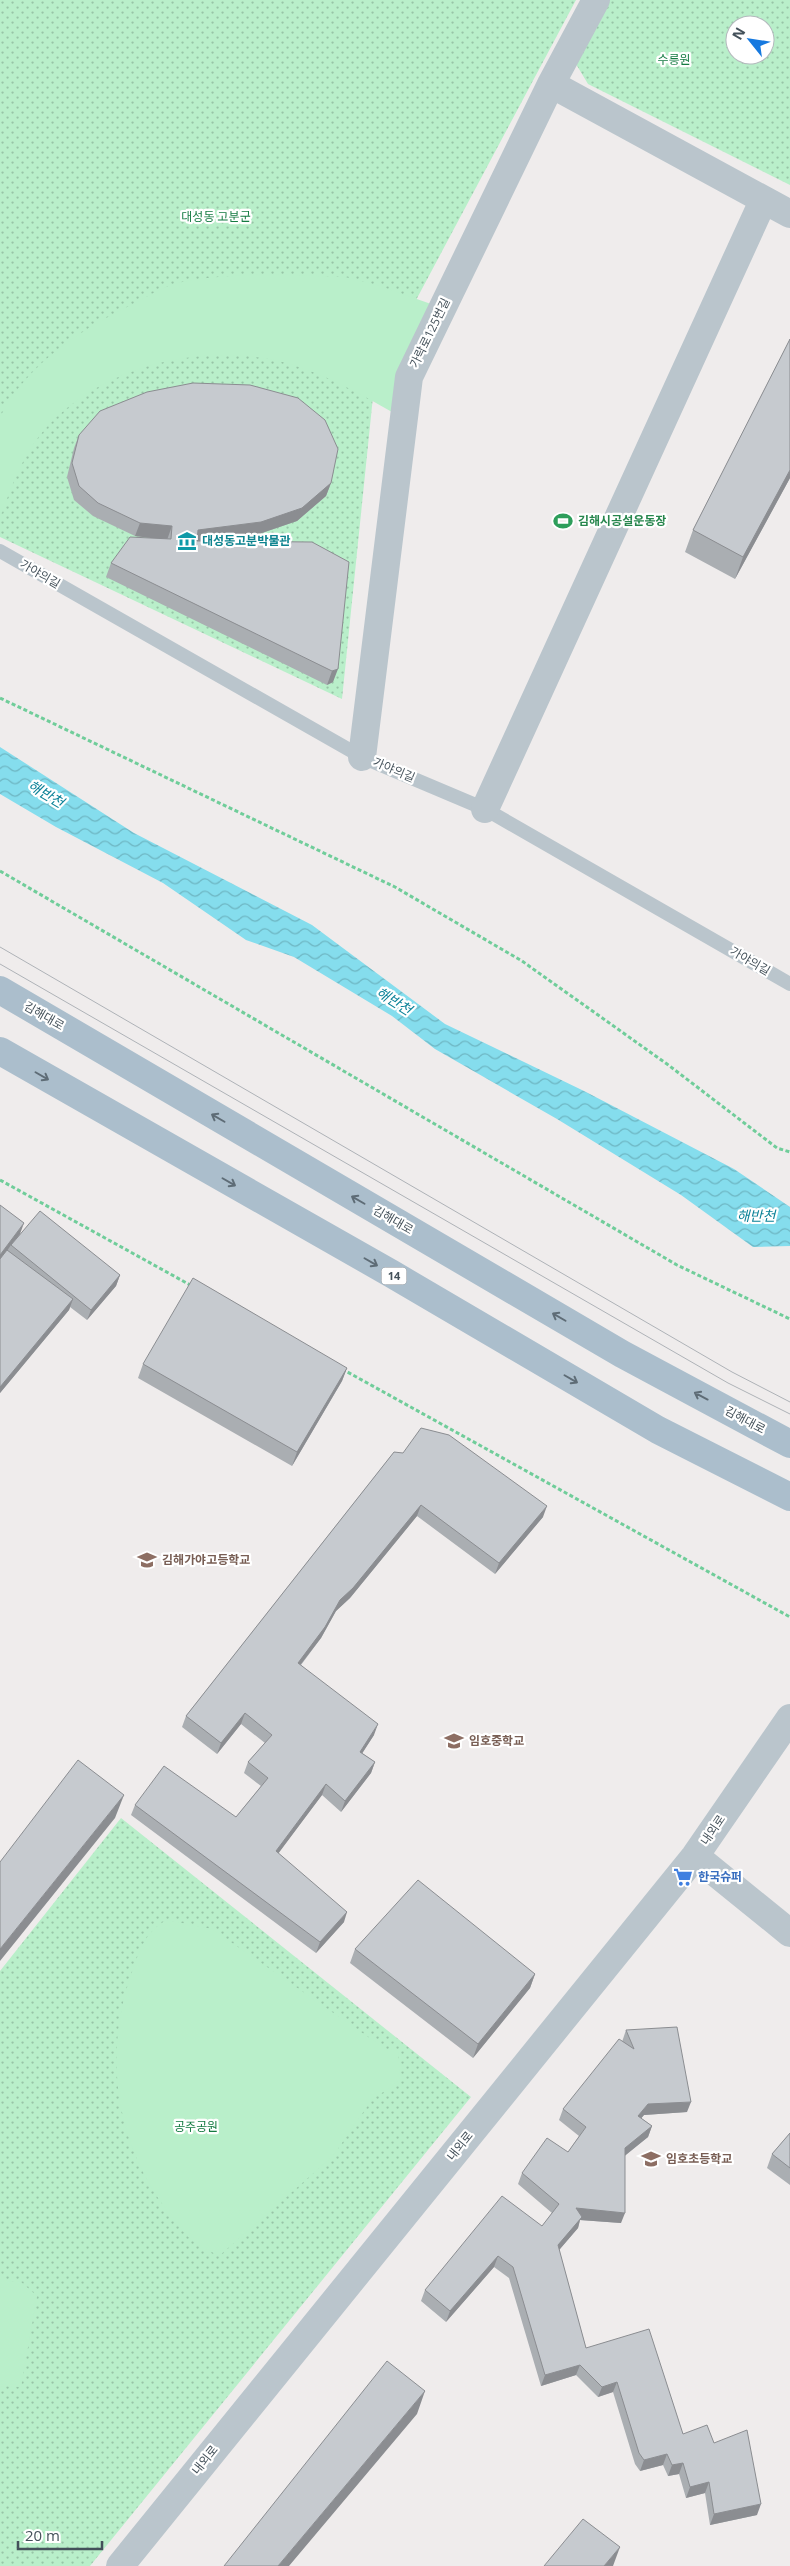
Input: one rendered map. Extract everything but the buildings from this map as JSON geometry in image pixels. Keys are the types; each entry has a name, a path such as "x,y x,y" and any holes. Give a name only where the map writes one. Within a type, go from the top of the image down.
{"main road":[{"name":"김해대로","path":"0,990 622,1354 790,1444"},
{"name":"14","path":"0,1051 392,1274 658,1430 790,1497"}],"street":[{"name":"가락로125번길","path":"362,757 409,377 551,84 596,0"},
{"path":"551,84 790,214"},
{"path":"485,809 763,201"},
{"name":"내외로","path":"120,2566 695,1856 790,1718"},
{"path":"695,1856 790,1933"}],"lane":[{"name":"가야의길","path":"0,551 362,757 485,809 790,984"}],"path":[{"path":"0,698 395,887 522,961 667,1064 777,1148 790,1152"},
{"path":"0,872 677,1265 790,1318"},
{"path":"0,1180 200,1290"},
{"path":"339,1367 790,1617"}],"green space":[{"name":"대성동 고분군","path":"0,0 576,0 375,377 342,699 0,537"},
{"name":"수릉원","path":"604,0 790,0 790,185 588,84 576,64"},
{"path":"262,274 345,277 377,285 431,304 392,412 319,374 293,365 260,358 226,355 191,357 156,364 123,375 92,391 64,411 40,435 28,453 9,493 2,513 0,512 0,417 26,379 42,363 97,323 167,287 204,278"},
{"name":"공주공원","path":"121,1818 471,2097 90,2566 0,2566 0,1971"},
{"path":"167,1920 212,1929 387,2050 398,2049 400,2078 392,2087 373,2098 333,2156 219,2256 193,2241 186,2234 166,2209 149,2183 126,2127 119,2097 117,2067 118,2036 122,2005 143,1943 153,1930"},
{"path":"0,2280 21,2282 37,2296 21,2387 0,2386"}],"water":[{"name":"해반천","path":"0,747 134,833 312,925 445,1024 584,1091 734,1169 790,1207 790,1246 753,1247 681,1195 557,1119 435,1049 392,1016 294,957 246,940 163,883 56,827 0,794"}],"tram line":[{"path":"0,947 732,1372 790,1402"},
{"path":"0,964 728,1383 790,1414"}],"place":[{"name":"김해시공설운동장","path":"563,521"},
{"name":"대성동고분박물관","path":"187,541"},
{"name":"김해가야고등학교","path":"147,1560"},
{"name":"임호중학교","path":"454,1741"},
{"name":"한국슈퍼","path":"683,1877"},
{"name":"임호초등학교","path":"651,2159"}]}
